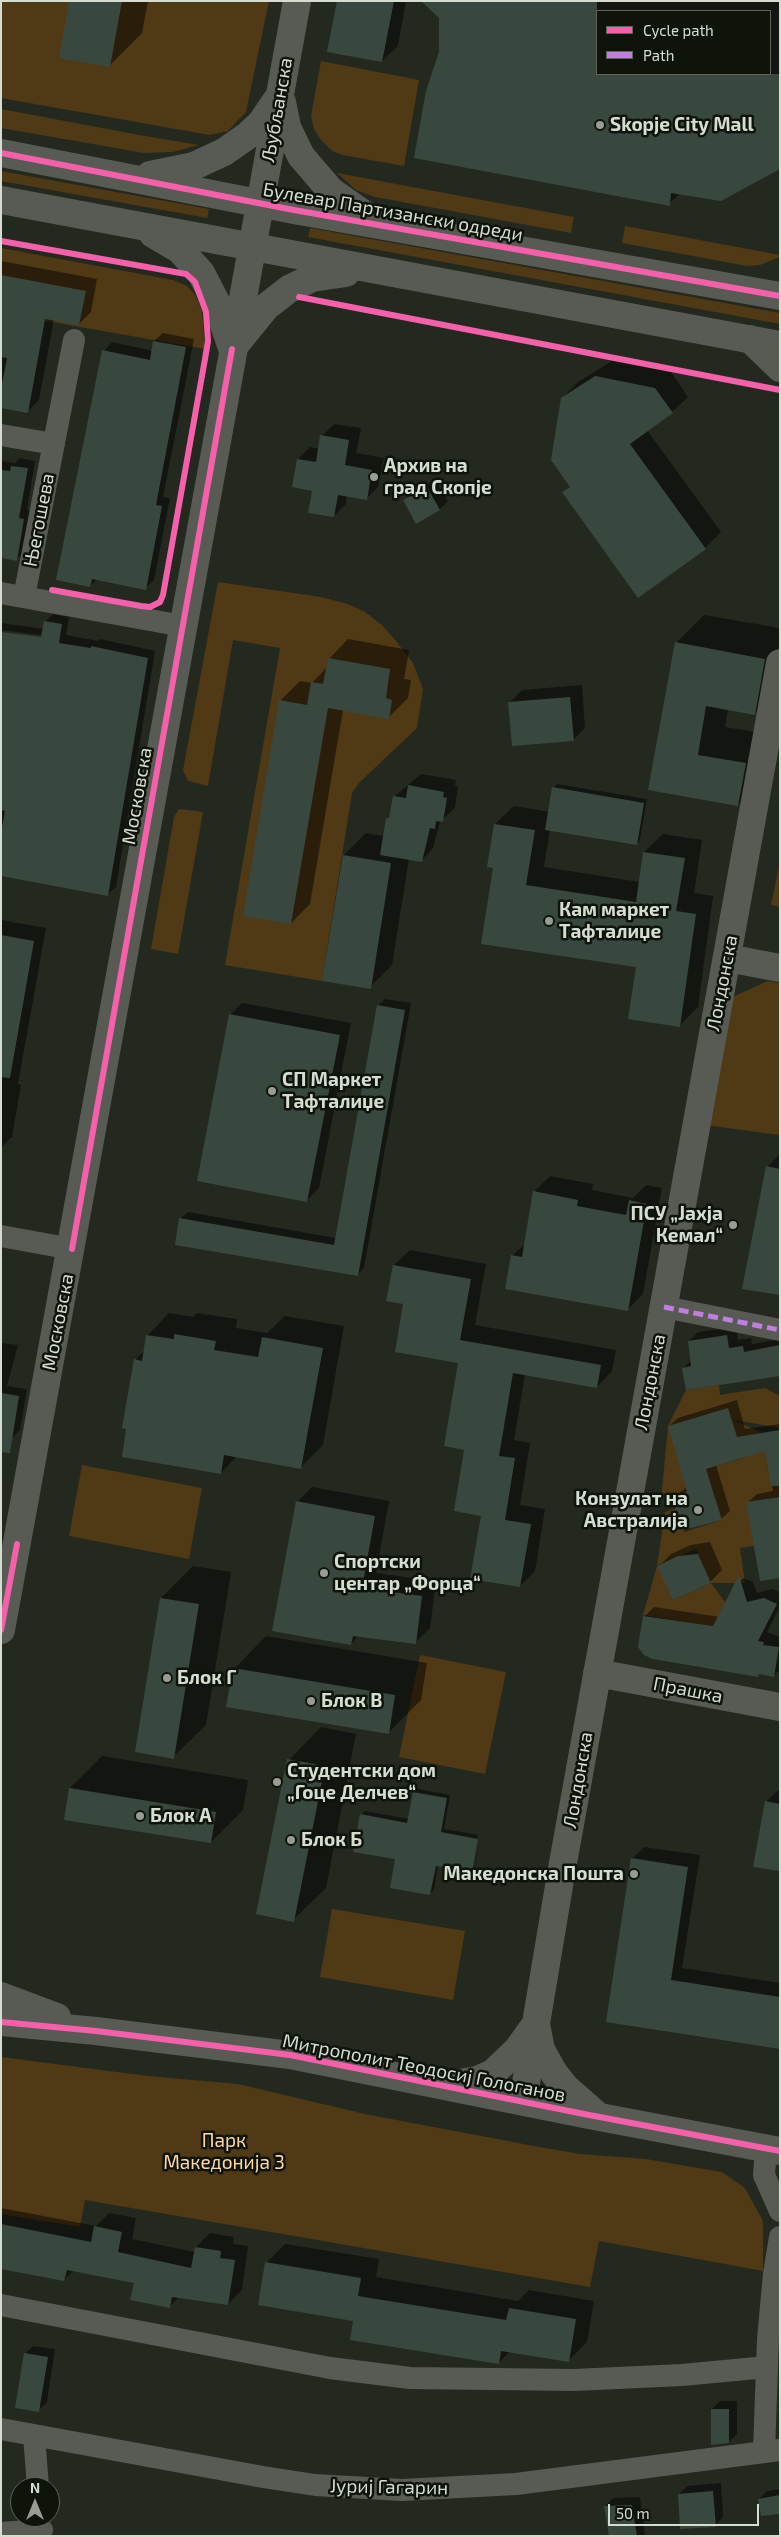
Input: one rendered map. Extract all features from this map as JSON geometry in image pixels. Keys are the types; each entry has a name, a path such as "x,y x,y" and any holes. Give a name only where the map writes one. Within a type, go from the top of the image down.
{"street":[{"name":"Љубљанска","path":"252,247 297,1"},
{"path":"130,177 178,170 224,152 247,136 261,123 280,93"},
{"path":"280,93 287,127 294,144 313,172 350,206 379,224 391,228"},
{"name":"Булевар Партизански одреди","path":"1,153 391,228 780,296"},
{"path":"1,200 780,345"},
{"path":"126,222 157,236 180,250 201,273 217,304 232,349"},
{"name":"Московска","path":"1,1630 9,1543 72,1249 232,349 252,247"},
{"path":"232,349 266,307 301,282 333,274 383,272"},
{"path":"742,289 780,281"},
{"path":"750,339 780,368"},
{"name":"Његошева","path":"24,597 74,340"},
{"path":"1,435 54,444"},
{"path":"1,593 183,626"},
{"name":"Лондонска","path":"523,2101 597,1673 780,663"},
{"path":"727,958 780,968"},
{"path":"1,1236 72,1249"},
{"path":"664,1307 780,1330"},
{"name":"Прашка","path":"597,1673 780,1708"},
{"path":"1,1996 96,2031"},
{"path":"442,2085 463,2084 493,2072 518,2050 536,2021"},
{"path":"536,2021 542,2050 547,2062 565,2087 599,2117"},
{"name":"Митрополит Теодосиј Гологанов","path":"1,2022 96,2031 290,2056 773,2150"},
{"path":"773,2150 764,2175 780,2211"},
{"path":"772,2451 767,2367 774,2274 780,2237"},
{"path":"1,2305 330,2368 410,2378 574,2380 682,2375 767,2367"},
{"name":"Јуриј Гагарин","path":"1,2429 289,2481 402,2490 516,2484 772,2451"},
{"path":"34,2435 37,2477"},
{"path":"1,2533 41,2528"}],"green space":[{"path":"1,1 269,1 246,112 228,131 210,135 1,98"},
{"path":"321,61 419,80 404,166 343,155 332,151 321,140 314,129 311,116"},
{"path":"1,109 199,145 173,152 144,153 1,128"},
{"path":"1,171 209,209 207,218 1,181"},
{"path":"337,173 574,217 571,233 375,197 356,190"},
{"path":"625,226 780,255 780,257 760,265 747,266 622,243"},
{"path":"310,228 780,313 780,324 308,237"},
{"path":"1,248 173,280 187,286 196,296 202,311 205,349 1,313"},
{"path":"218,582 321,597 348,604 365,612 382,625 413,663 423,689 417,728 360,782 352,793 322,981 225,965 280,648 233,640 208,786 188,781 183,770"},
{"path":"179,809 203,812 178,954 151,949 174,817"},
{"path":"780,862 780,907 771,905"},
{"path":"768,981 780,983 780,1135 705,1125 728,999"},
{"path":"719,1385 720,1395 765,1388 780,1396 780,1428 734,1420 762,1433 768,1469 780,1467 780,1497 747,1502 780,1542 740,1548 745,1583 711,1583 725,1602 716,1627 643,1615 657,1566 665,1512 676,1508 684,1532 722,1520 711,1485 661,1500 668,1426 686,1390","holes":["731,1419 743,1458 683,1475","696,1549 711,1583 673,1600 658,1565"]},
{"path":"82,1465 202,1488 189,1559 69,1536"},
{"path":"420,1655 506,1672 485,1774 399,1757"},
{"path":"332,1909 465,1931 453,2000 320,1977"},
{"name":"Парк Македонија 3","path":"1,2057 148,2076 238,2084 365,2114 534,2146 580,2154 646,2159 722,2172 745,2188 763,2221 763,2271 599,2241 590,2287 85,2200 80,2227 1,2214"}],"building":[{"path":"69,1 122,1 110,67 59,58"},
{"path":"337,1 394,1 382,62 327,52"},
{"name":"Skopje City Mall","path":"421,1 597,1 596,75 780,74 780,169 721,201 671,193 670,206 414,158 426,91 439,52 439,18"},
{"path":"1,275 86,291 79,325 45,319 28,413 1,408 1,389 7,358 1,357"},
{"path":"153,341 186,347 156,505 162,506 146,590 92,579 90,587 56,580 102,350 150,360"},
{"path":"595,376 655,388 673,413 630,444 706,549 638,598 562,492 570,487 551,460 561,398"},
{"path":"320,435 349,440 345,465 372,470 367,500 338,495 334,517 308,513 312,491 292,487 297,459 316,462"},
{"path":"11,466 28,468 19,518 24,519 17,561 1,558 1,470 10,471"},
{"path":"427,487 440,510 416,524 403,500"},
{"path":"44,621 62,624 59,643 91,648 91,646 148,658 108,896 1,876 1,833 5,811 1,810 1,632 41,637"},
{"path":"675,642 765,659 755,715 706,706 698,755 746,763 738,806 648,790"},
{"path":"328,658 390,669 386,698 392,700 389,719 328,708 291,924 243,916 279,700 307,705 311,682 323,684"},
{"path":"570,697 574,741 512,746 508,702"},
{"path":"408,785 444,792 443,797 447,798 443,822 436,821 435,829 430,828 422,862 380,855 386,818 389,818 393,796 406,798"},
{"path":"552,787 644,803 637,845 545,830"},
{"path":"494,824 535,830 526,885 636,902 643,852 685,858 676,911 696,914 680,1027 628,1019 636,967 481,944 493,868 487,867"},
{"path":"343,855 391,863 371,989 322,981"},
{"path":"1,935 34,941 10,1078 1,1077"},
{"path":"377,1005 405,1010 358,1276 175,1245 179,1218 334,1245"},
{"name":"СП Маркет Тафталиџе","path":"229,1014 340,1035 307,1202 197,1181"},
{"path":"766,1166 780,1169 780,1295 742,1289"},
{"path":"533,1191 578,1200 577,1206 626,1215 629,1200 647,1204 628,1311 505,1289 511,1255 522,1257"},
{"path":"393,1265 471,1279 460,1340 601,1365 597,1388 513,1373 499,1456 515,1458 505,1520 531,1524 520,1587 470,1579 481,1516 454,1511 464,1450 444,1446 458,1363 395,1352 403,1304 386,1301"},
{"path":"174,1334 216,1341 214,1350 258,1357 262,1337 323,1348 301,1469 224,1455 221,1474 122,1457 126,1429 122,1428 134,1359 142,1361 146,1335 174,1339"},
{"path":"727,1335 729,1348 743,1346 744,1352 780,1345 780,1376 686,1390 682,1368 691,1366 688,1341"},
{"path":"1,1393 19,1396 10,1453 1,1452"},
{"path":"728,1408 737,1437 780,1430 780,1486 771,1486 765,1451 706,1469 722,1520 683,1530 672,1497 687,1492 668,1426"},
{"path":"780,1497 780,1578 760,1581 746,1502"},
{"name":"Спортски центар „Форца“","path":"296,1501 375,1516 362,1588 422,1596 416,1644 353,1636 351,1645 272,1631"},
{"path":"698,1554 711,1583 673,1600 657,1566 678,1556"},
{"path":"739,1575 747,1602 764,1598 777,1604 758,1641 764,1642 763,1645 779,1647 774,1677 759,1674 758,1677 653,1659 644,1655 638,1647 643,1616 713,1626"},
{"name":"Блок Г","path":"160,1598 199,1604 174,1759 135,1752"},
{"name":"Блок В","path":"233,1668 395,1695 389,1734 226,1707"},
{"name":"Блок Б","path":"287,1759 325,1766 294,1922 256,1914"},
{"name":"Блок А","path":"69,1788 216,1812 211,1843 64,1820"},
{"path":"413,1792 447,1798 441,1832 478,1839 472,1872 436,1866 430,1895 390,1888 395,1859 353,1852 360,1814 407,1823"},
{"path":"765,1801 780,1804 780,1871 753,1867"},
{"path":"631,1858 688,1867 671,1980 780,1997 780,2049 606,2022"},
{"path":"1,2224 91,2242 94,2226 122,2232 118,2252 191,2268 195,2247 221,2251 220,2258 235,2260 228,2305 172,2297 170,2308 130,2300 134,2283 67,2270 64,2281 1,2269"},
{"path":"265,2262 361,2278 358,2296 506,2320 509,2308 576,2319 569,2362 501,2351 499,2364 350,2340 353,2321 258,2305"},
{"path":"24,2353 48,2357 39,2412 15,2408"},
{"path":"711,2409 729,2409 729,2443 711,2445"},
{"path":"713,2491 716,2527 680,2529 678,2494"},
{"path":"780,2495 780,2514 761,2516 758,2499"},
{"path":"632,2505 637,2536 609,2536 604,2506"}],"marked path":[{"path":"664,1307 780,1330"}],"cycle path":[{"path":"1,153 294,210 780,296"},
{"path":"1,241 186,274 195,282 206,312 208,341 163,595 160,602 150,607 52,590"},
{"path":"299,297 780,390"},
{"path":"72,1249 232,349"},
{"path":"1,1630 17,1544"},
{"path":"1,2022 96,2031 290,2055 780,2151"}],"place":[{"name":"Skopje City Mall","path":"600,125"},
{"name":"Архив на град Скопје","path":"374,477"},
{"name":"Кам маркет Тафталиџе","path":"549,921"},
{"name":"СП Маркет Тафталиџе","path":"272,1091"},
{"name":"ПСУ „Јахја Кемал“","path":"733,1225"},
{"name":"Конзулат на Австралија","path":"698,1510"},
{"name":"Спортски центар „Форца“","path":"324,1573"},
{"name":"Блок Г","path":"167,1678"},
{"name":"Блок В","path":"311,1701"},
{"name":"Студентски дом „Гоце Делчев“","path":"277,1782"},
{"name":"Блок А","path":"140,1816"},
{"name":"Блок Б","path":"291,1840"},
{"name":"Македонска Пошта","path":"634,1874"}]}
